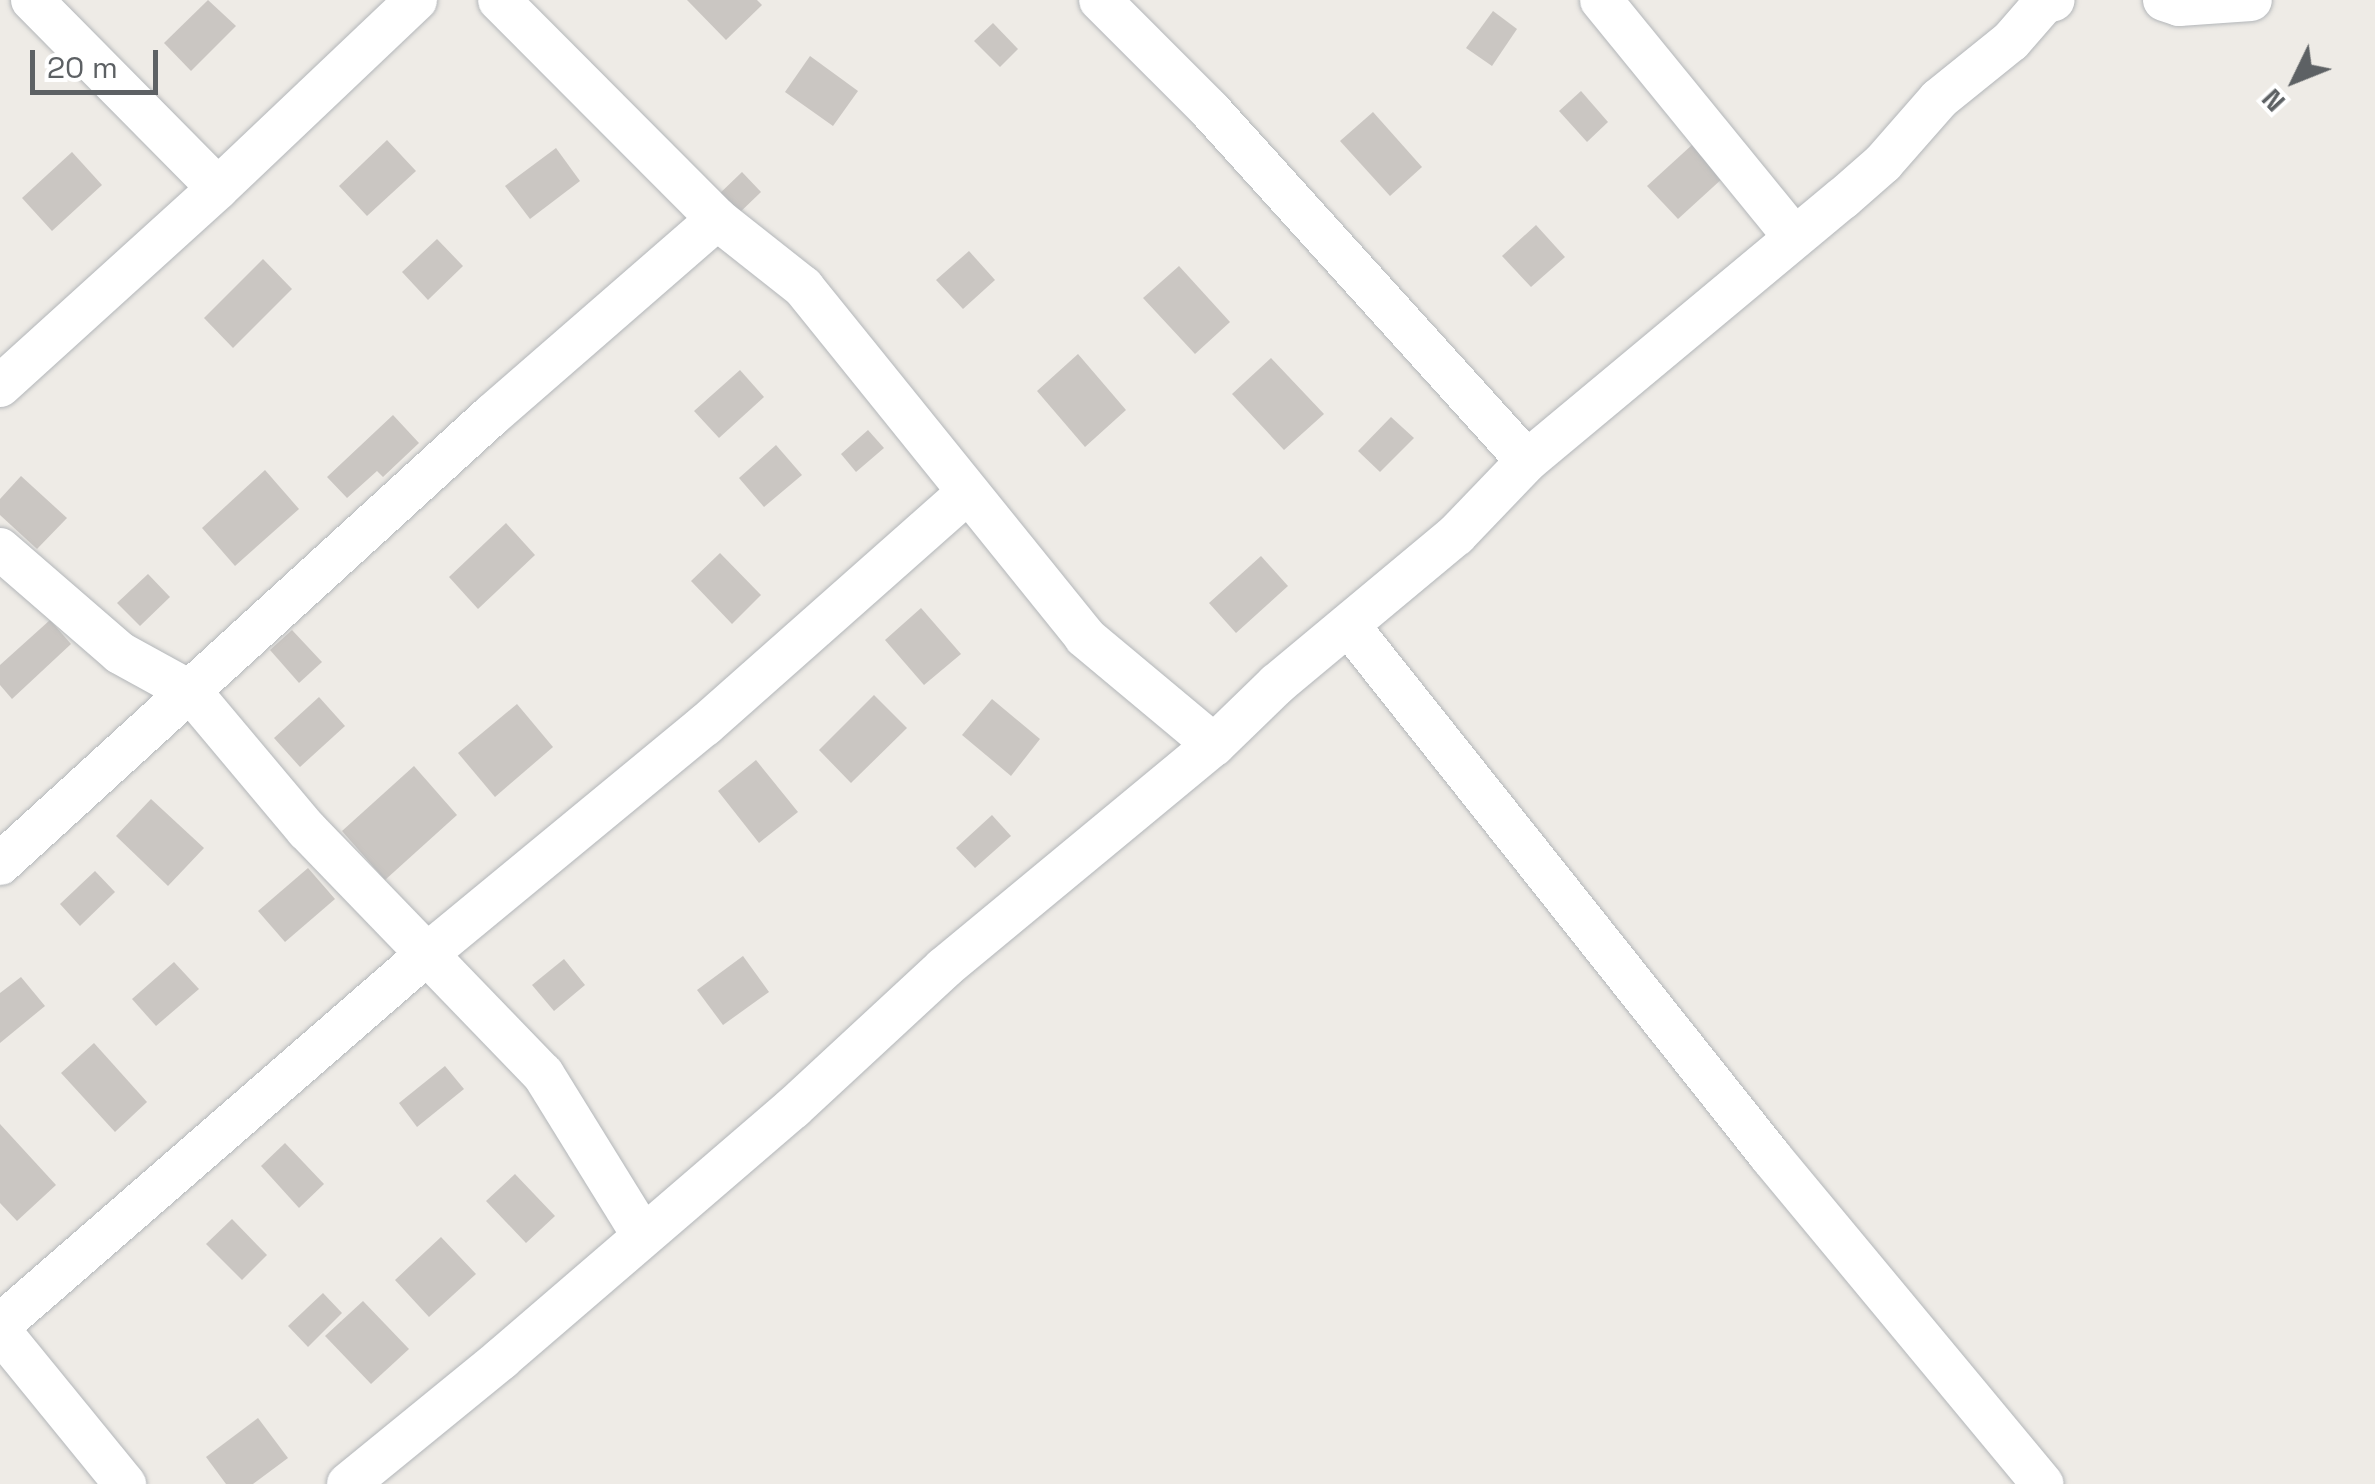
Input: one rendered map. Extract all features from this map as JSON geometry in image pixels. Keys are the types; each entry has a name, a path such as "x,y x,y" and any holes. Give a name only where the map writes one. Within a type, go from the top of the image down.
{"street":[{"path":"32,0 218,188"},
{"path":"0,386 218,188 416,0"},
{"path":"499,0 717,220 802,287 1085,638 1214,745"},
{"path":"1100,0 1209,109 1527,461"},
{"path":"1600,0 1794,237"},
{"path":"2164,0 2179,5 2250,0"},
{"path":"348,1484 501,1359 793,1108 944,968 1214,745 1276,684 1456,535 1527,461 1882,163 1939,100 2011,42 2047,1"},
{"path":"0,864 493,414 717,220"},
{"path":"125,1484 0,1328 427,954 705,725 966,494"},
{"path":"0,549 120,652 191,692 307,830 543,1074 642,1234"},
{"path":"1349,626 1770,1157 2042,1484"}],"building":[{"path":"208,0 236,26 191,71 164,43"},
{"path":"687,0 757,0 762,5 726,40"},
{"path":"1493,11 1517,29 1492,66 1466,48"},
{"path":"993,23 1018,49 1000,67 974,41"},
{"path":"810,56 858,91 833,126 785,92"},
{"path":"1581,91 1608,122 1587,142 1559,111"},
{"path":"1373,112 1422,167 1390,196 1340,141"},
{"path":"387,140 416,171 367,216 339,186"},
{"path":"1693,144 1724,177 1678,219 1647,186"},
{"path":"556,148 580,181 530,219 505,186"},
{"path":"72,152 102,185 52,231 22,198"},
{"path":"742,172 761,192 734,218 715,198"},
{"path":"1536,225 1565,257 1531,287 1502,256"},
{"path":"437,239 463,266 428,300 402,272"},
{"path":"969,251 995,280 963,309 936,280"},
{"path":"263,259 292,289 233,348 204,318"},
{"path":"1179,266 1230,322 1195,354 1143,298"},
{"path":"1078,354 1126,410 1085,447 1037,391"},
{"path":"1271,358 1324,414 1284,450 1232,394"},
{"path":"740,370 764,397 719,438 694,411"},
{"path":"393,415 419,443 383,477 377,471 347,498 327,477"},
{"path":"1391,417 1414,438 1380,472 1358,451"},
{"path":"868,430 884,448 856,472 841,454"},
{"path":"776,445 802,475 764,507 739,478"},
{"path":"265,470 299,509 235,566 202,528"},
{"path":"21,476 67,518 37,549 0,515 0,499"},
{"path":"506,523 535,555 478,609 449,577"},
{"path":"720,553 761,595 732,624 691,581"},
{"path":"1261,556 1288,586 1236,633 1209,603"},
{"path":"148,574 170,597 140,626 117,603"},
{"path":"921,608 961,654 924,685 885,640"},
{"path":"50,620 71,644 12,699 0,685 0,665"},
{"path":"292,630 322,662 299,683 270,650"},
{"path":"874,695 907,728 851,783 819,750"},
{"path":"319,697 345,726 300,767 274,738"},
{"path":"992,699 1040,739 1011,776 962,735"},
{"path":"517,704 553,747 495,797 458,753"},
{"path":"756,760 798,812 759,843 718,791"},
{"path":"414,766 457,815 385,880 342,831"},
{"path":"151,799 204,848 168,886 116,836"},
{"path":"992,815 1011,836 975,868 956,848"},
{"path":"308,868 335,899 285,942 258,911"},
{"path":"95,871 115,892 80,926 60,904"},
{"path":"743,956 769,992 723,1025 697,990"},
{"path":"564,959 585,985 554,1011 532,985"},
{"path":"174,962 199,989 156,1026 132,999"},
{"path":"21,977 45,1006 0,1043 0,993"},
{"path":"94,1043 147,1102 115,1132 61,1073"},
{"path":"445,1066 464,1089 417,1127 399,1103"},
{"path":"0,1124 56,1185 17,1221 0,1203"},
{"path":"285,1143 324,1184 299,1208 261,1166"},
{"path":"515,1174 555,1216 526,1243 486,1201"},
{"path":"232,1219 267,1255 242,1280 206,1244"},
{"path":"441,1237 476,1274 429,1317 395,1280"},
{"path":"323,1293 342,1313 308,1347 288,1326"},
{"path":"363,1301 409,1349 371,1384 325,1336"},
{"path":"258,1418 288,1458 253,1484 226,1484 206,1457"}]}
